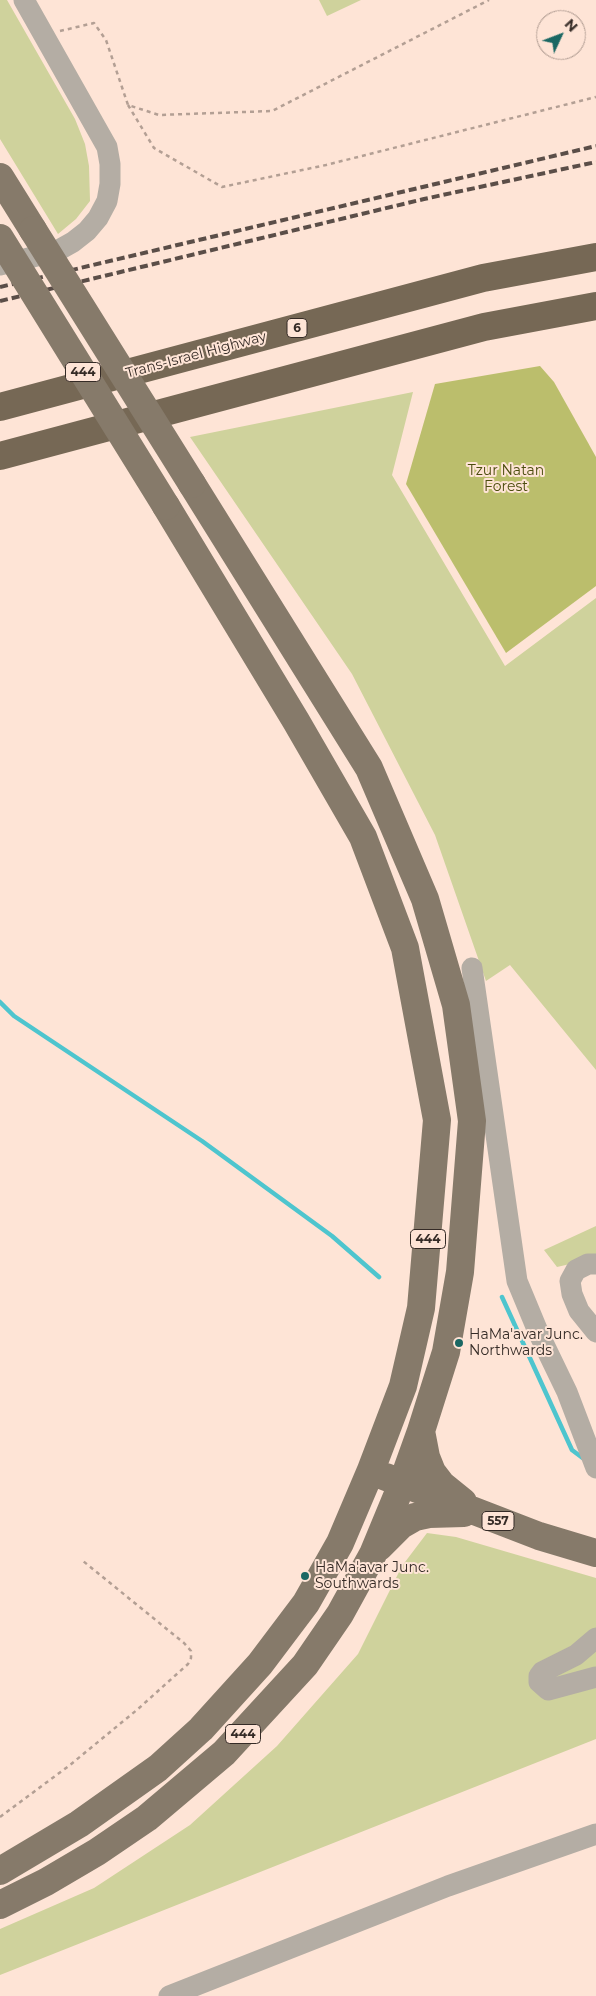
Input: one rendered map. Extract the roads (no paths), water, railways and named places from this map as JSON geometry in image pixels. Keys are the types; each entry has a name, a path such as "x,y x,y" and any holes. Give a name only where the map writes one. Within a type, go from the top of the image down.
{"highway":[{"name":"Trans-Israel Highway","path":"0,407 483,278 596,257"},
{"path":"0,456 484,327 596,306"}],"main road":[{"name":"444","path":"0,177 368,768 425,899 456,1005 472,1120 460,1272 446,1352 402,1484 373,1554 340,1614 305,1665 224,1754 147,1818 97,1852 46,1882 0,1905"},
{"name":"444","path":"0,238 166,506 296,721 363,838 405,948 437,1120 421,1308 403,1386 371,1470 340,1543 306,1603 260,1664 200,1729 158,1768 79,1824 0,1871"},
{"path":"421,1431 426,1457 432,1472 442,1485 476,1512"},
{"name":"557","path":"371,1470 402,1484 539,1536 596,1553"},
{"path":"373,1554 401,1525 415,1517 429,1514 476,1512"}],"street":[{"path":"0,265 57,251 73,242 87,231 98,218 107,201 108,193 110,164 107,147 24,0"},
{"path":"472,968 517,1280 539,1334 567,1392 596,1468"},
{"path":"596,1264 588,1264 576,1270 570,1281 572,1294 579,1311 596,1332"},
{"path":"596,1638 576,1656 542,1672 539,1676 539,1682 548,1690 596,1677"},
{"path":"169,1996 448,1886 596,1834"}],"waterway":[{"path":"0,1002 14,1016 202,1141 332,1236 379,1277"},
{"path":"502,1297 572,1450 584,1459"}],"railway":[{"path":"0,287 596,146"},
{"path":"0,301 424,199 596,162"}],"place":[{"name":"HaMa'avar Junc. Northwards","path":"459,1343"},
{"name":"HaMa'avar Junc. Southwards","path":"305,1576"}],"park label":[{"name":"Tzur Natan Forest","path":"506,480"}]}
